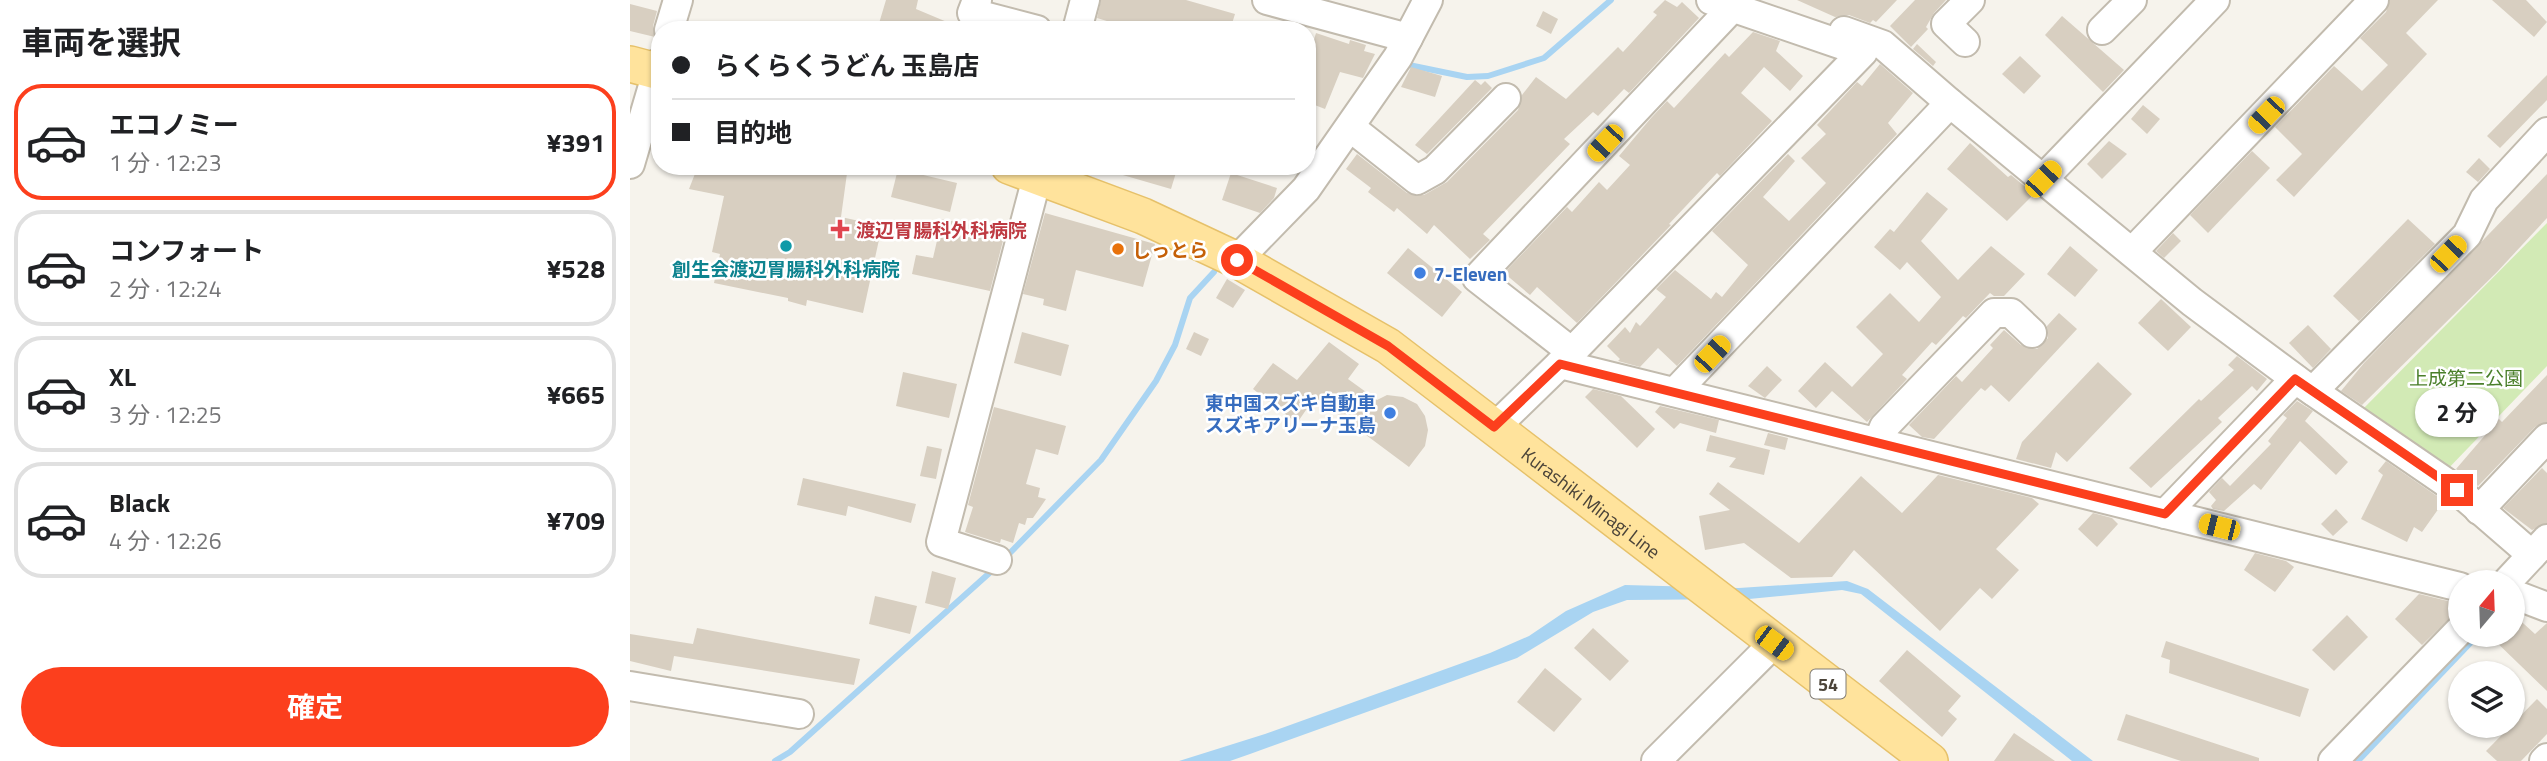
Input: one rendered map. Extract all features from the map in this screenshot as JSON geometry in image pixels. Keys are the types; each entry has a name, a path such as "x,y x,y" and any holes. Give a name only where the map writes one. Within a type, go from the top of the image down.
{"main road":[{"name":"Kurashiki Minagi Line","path":"1044,175 1143,216 1237,260 1388,346 1930,761"}],"street":[{"path":"672,21 678,0"},
{"path":"977,0 972,13 1003,21"},
{"path":"1079,21 1085,0"},
{"path":"1267,0 1408,38"},
{"path":"1237,260 1306,189 1355,131 1429,0"},
{"path":"1965,42 1946,24 1970,0"},
{"path":"2102,30 2132,0"},
{"path":"2043,179 2215,0"},
{"path":"2132,252 2374,0"},
{"path":"1732,3 1884,45 1950,103 2132,252 2304,385 2457,490 2479,510 2540,547 2525,571"},
{"path":"1494,427 1566,358 1863,52 1732,3"},
{"path":"1732,3 1477,278 1566,358 1675,392 2448,584"},
{"path":"630,164 651,72"},
{"path":"1355,131 1417,180 1435,170 1506,98"},
{"path":"1675,392 1950,103"},
{"path":"2165,514 2467,234 2484,200 2547,132"},
{"path":"998,560 941,542 1028,175"},
{"path":"1878,442 1884,427 1994,313 2011,313 2032,332"},
{"path":"2479,510 2547,438"},
{"path":"2525,598 2547,607"},
{"path":"2333,761 2448,642"},
{"path":"1656,761 1774,643"},
{"path":"630,686 799,714"}],"green space":[{"name":"上成第二公園","path":"2547,223 2547,366 2443,474 2360,412"}],"water":[{"path":"1847,581 1868,589 2093,761 2072,761 1861,594 1842,590 1749,599 1627,600 1593,612 1517,658 1250,754 1230,761 1179,761 1265,734 1490,653 1529,636 1566,611 1625,585 1739,588"},
{"path":"2453,648 2470,648 2457,661 2448,661 2448,671 2362,761 2344,761"}],"building":[{"path":"886,0 918,0 916,9 945,21 880,21"},
{"path":"1101,0 1186,0 1235,14 1233,21 1107,21 1097,18"},
{"path":"1665,0 1677,7 1682,2 1699,18 1629,93 1624,89 1598,116 1593,112 1564,139 1570,144 1483,234 1490,240 1470,259 1434,225 1427,234 1397,208 1394,212 1368,192 1371,188 1346,169 1357,154 1407,193 1424,195 1447,182 1518,110 1522,95 1536,77 1566,99 1618,47 1623,52 1657,15 1653,12"},
{"path":"1797,0 1897,0 1876,22 1873,20 1870,23 1849,15 1835,17"},
{"path":"1915,0 1946,0 1934,13 1926,27 1928,29 1911,47 1890,26"},
{"path":"2390,0 2438,0 2406,33 2427,54 2294,197 2276,180 2302,154 2275,127 2334,66 2362,91 2388,65 2360,38 2386,12"},
{"path":"2492,0 2526,0 2547,22 2534,37"},
{"path":"630,4 657,11 654,21 651,21 651,36 630,31"},
{"path":"1543,11 1558,19 1551,34 1536,26"},
{"path":"2062,16 2124,70 2103,92 2045,35"},
{"path":"1753,32 1780,41 1776,51 1803,76 1790,91 1764,67 1741,93 1772,121 1720,176 1717,173 1577,323 1537,287 1530,295 1504,273 1567,207 1572,212 1599,182 1607,190 1630,165 1619,156 1651,118 1667,101 1674,108 1725,53 1729,57"},
{"path":"1316,33 1349,44 1350,40 1366,45 1364,51 1375,54 1363,78 1340,72 1325,109 1316,106"},
{"path":"1917,44 1936,62 1933,66 1913,49"},
{"path":"2020,56 2041,76 2024,94 2002,74"},
{"path":"1880,64 1913,93 1888,123 1897,134 1677,366 1658,348 1640,367 1618,361 1620,359 1607,346 1625,327 1630,333 1636,322 1640,326 1666,297 1656,289 1675,270 1711,299 1716,292 1722,297 1748,265 1712,231 1788,154 1795,161 1763,197 1789,221 1826,183 1801,158 1826,134 1817,125 1857,82 1862,86"},
{"path":"1411,67 1442,76 1435,97 1401,87"},
{"path":"2547,75 2547,100 2500,148 2487,136"},
{"path":"1475,80 1481,85 1485,81 1492,88 1427,154 1415,145"},
{"path":"2143,105 2160,119 2147,134 2131,119"},
{"path":"2109,141 2127,154 2102,179 2087,164"},
{"path":"1970,143 2008,177 2011,175 2034,194 2007,221 1947,169"},
{"path":"2252,151 2270,168 2208,233 2190,215"},
{"path":"2479,158 2490,169 2478,182 2466,172"},
{"path":"2547,174 2547,218 2497,272 2362,405 2341,391 2364,363"},
{"name":"創生会渡辺胃腸科外科病院","path":"694,175 847,175 841,217 882,226 863,313 807,300 806,306 788,301 788,298 714,283 720,254 712,252 724,196 689,189"},
{"path":"896,175 923,175 957,183 950,212 891,197"},
{"path":"1123,175 1175,175 1171,189"},
{"path":"1230,175 1277,188 1274,198 1260,213 1222,200"},
{"path":"1927,192 1948,209 1921,241 1958,280 1991,246 2025,274 2004,296 1990,293 1966,318 1963,316 1936,345 1932,342 1902,375 1907,379 1867,422 1832,391 1816,408 1798,391 1825,362 1852,387 1883,354 1856,327 1890,293 1919,322 1941,297 1907,262 1900,270 1874,247 1890,229 1894,232"},
{"path":"1045,213 1155,244 1143,287 1076,270 1066,311 1043,305 1044,299 1023,294"},
{"path":"942,219 1005,233 990,291 912,274 916,255 933,258"},
{"path":"2408,219 2435,244 2359,321 2333,296"},
{"path":"2173,233 2181,241 2164,258 2156,251"},
{"path":"2070,246 2098,270 2075,297 2047,274"},
{"path":"1408,248 1462,292 1442,317 1387,273"},
{"path":"1227,279 1245,290 1233,308 1216,298"},
{"path":"2161,299 2191,327 2168,351 2138,323"},
{"path":"2059,313 2077,329 2009,402 1991,385 1985,391 1981,388 1934,439 1922,437 1909,425 1956,376 1962,382 1993,348 1990,345 2004,330 2021,345 2037,349 2048,338 2047,326"},
{"path":"2308,325 2331,349 2313,368 2289,343"},
{"path":"1022,332 1069,345 1061,376 1014,363"},
{"path":"1194,332 1209,339 1201,356 1186,349"},
{"path":"1329,342 1359,364 1348,379 1377,400 1387,395 1403,397 1417,404 1425,416 1428,430 1425,446 1409,467 1315,397 1297,423 1253,389 1273,363 1297,380"},
{"path":"2237,356 2267,379 2257,391 2252,386 2218,418 2222,422 2151,488 2129,468 2199,399 2201,401 2234,370 2228,365"},
{"path":"2098,362 2132,394 2067,462 2056,452 2051,468 2016,459 2022,442"},
{"path":"1767,366 1782,380 1765,398 1748,386"},
{"path":"903,372 957,384 949,418 896,406"},
{"path":"2547,375 2547,422 2535,427 2478,486 2456,469 2499,419 2502,422"},
{"path":"1593,389 1621,396 1655,429 1637,448 1585,397"},
{"path":"2297,401 2313,411 2305,421 2348,462 2336,475 2300,441 2261,490 2254,484 2224,511 2213,509 2211,506 2216,500 2209,492 2222,478 2230,486 2271,444 2268,441 2287,418 2283,415"},
{"path":"1660,406 1719,420 1716,433 1680,423 1674,429 1655,412"},
{"path":"994,407 1066,426 1058,455 1036,449 1026,484 1040,488 1038,497 1046,499 1033,518 1027,518 1025,525 1019,523 1013,543 1001,539 1000,543 965,532 973,507 968,505"},
{"path":"1768,433 1788,438 1785,450 1764,445"},
{"path":"1710,435 1770,450 1764,475 1729,467 1736,458 1706,451"},
{"path":"927,446 942,449 936,479 920,476"},
{"path":"2386,461 2444,501 2422,532 2414,527 2407,542 2361,519 2383,475 2378,471"},
{"path":"2542,468 2547,473 2547,523 2532,530 2503,508"},
{"path":"1938,475 2032,498 2039,504 1996,549 2019,570 1992,599 1980,588 1940,631 1854,550 1832,577 1791,578 1744,543 1705,550 1699,516 1730,510 1709,494 1718,482 1799,543 1861,476 1902,513"},
{"path":"803,478 916,504 911,523 848,506 846,516 797,505"},
{"path":"2336,509 2348,522 2333,536 2321,524"},
{"path":"2093,513 2112,518 2118,524 2097,547 2078,529"},
{"path":"2255,553 2286,561 2294,567 2275,592 2244,570"},
{"path":"932,571 956,578 948,609 925,603"},
{"path":"2419,594 2448,601 2448,620 2422,645 2395,619"},
{"path":"875,596 917,606 910,634 869,624"},
{"path":"2347,615 2368,637 2334,671 2312,650"},
{"path":"2547,623 2547,691 2525,670 2525,661 2516,661 2502,648 2525,648 2525,625 2535,634"},
{"path":"697,628 860,659 854,685 674,656 671,671 630,661 630,634 693,644"},
{"path":"1593,628 1629,661 1610,681 1574,648"},
{"path":"2166,641 2309,689 2300,717 2169,673 2170,660 2161,657"},
{"path":"1907,650 1961,696 1948,711 1957,719 1942,737 1879,681"},
{"path":"1545,668 1582,699 1554,732 1517,702"},
{"path":"2537,699 2547,709 2547,734 2521,761 2497,761 2486,751 2499,738 2525,738 2525,711"},
{"path":"2126,714 2259,758 2259,761 2181,761 2117,740"},
{"path":"2014,733 2055,761 1994,761"}],"waterway":[{"path":"1404,64 1467,77 1488,76 1544,58 1611,0"},
{"path":"1003,560 1101,460 1156,381 1175,345 1190,298 1214,272"},
{"path":"775,761 790,752 995,568"}],"place":[{"name":"渡辺胃腸科外科病院","path":"840,229"},
{"name":"創生会渡辺胃腸科外科病院","path":"786,246"},
{"name":"しっとら","path":"1118,249"},
{"name":"7-Eleven","path":"1420,273"},
{"name":"東中国スズキ自動車 スズキアリーナ玉島","path":"1390,413"}],"route":[{"path":"1237,260 1388,346 1494,427 1560,364 2165,514 2295,379 2457,490"}]}
